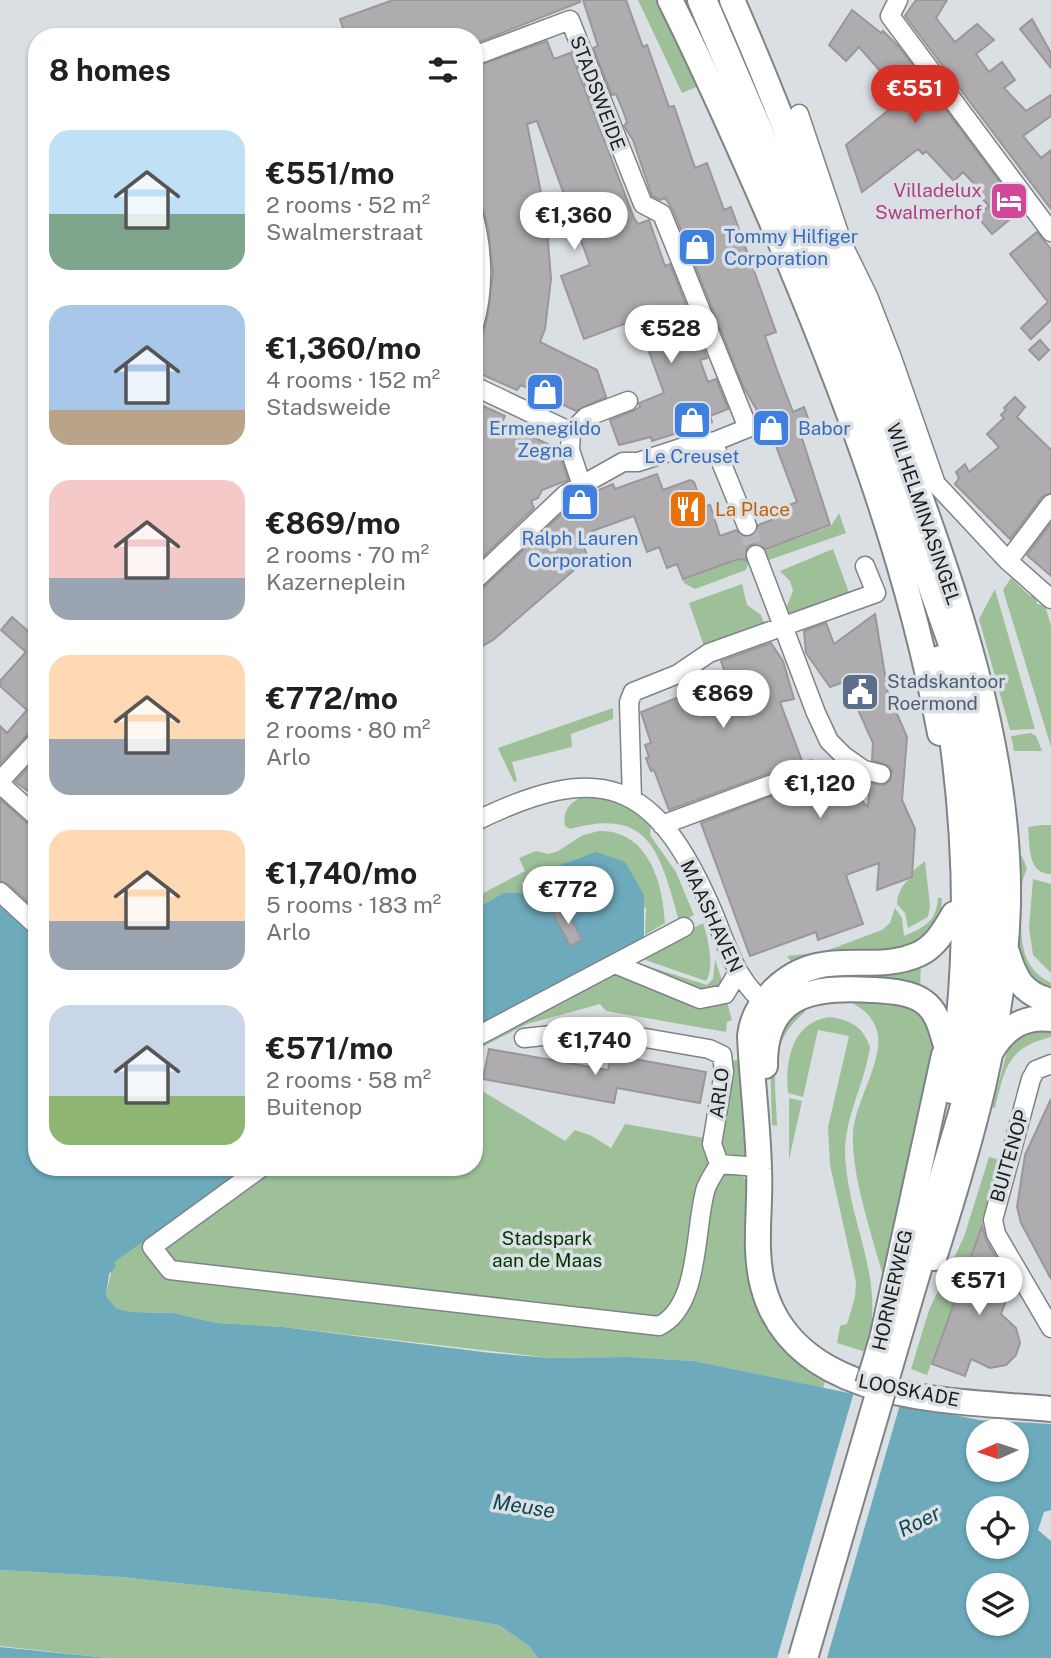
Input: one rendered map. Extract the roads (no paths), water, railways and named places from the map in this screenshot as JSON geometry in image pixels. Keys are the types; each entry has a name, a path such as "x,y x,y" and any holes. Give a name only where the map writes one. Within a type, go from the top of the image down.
{"main road":[{"name":"WILHELMINASINGEL","path":"670,0 727,117 833,368 889,527 922,644 943,746 951,821 954,914"},
{"name":"WILHELMINASINGEL","path":"702,0 837,318 959,661 987,793 993,896 976,986"},
{"name":"WILHELMINASINGEL","path":"732,0 780,110 831,248 932,535 975,671 993,748 1003,808 1008,903 1006,948 992,1051"},
{"path":"771,1008 789,977 810,966 918,954 939,939 954,914"},
{"name":"HORNERWEG","path":"817,1658 894,1343 946,1045 954,914"},
{"path":"1006,948 1020,985 1031,995 1051,1001"},
{"name":"HORNERWEG","path":"803,1658 939,1186 969,1093 976,986"},
{"path":"771,1008 820,989 900,993 916,997 931,1008 946,1045"},
{"name":"LOOSKADE","path":"771,1008 754,1018 750,1036 759,1167 759,1250 762,1284 778,1323 806,1355 838,1375 880,1387 937,1398 1051,1409"},
{"path":"992,1051 1004,1032 1017,1023 1031,1019 1051,1019"},
{"name":"HORNERWEG","path":"789,1658 894,1343 965,1159 992,1051"}],"street":[{"path":"894,8 1051,232"},
{"name":"STADSWEIDE","path":"483,53 570,20 643,204 662,214 699,311 741,404 748,428 713,442"},
{"name":"WILHELMINASINGEL","path":"799,114 843,245 875,314 936,484 1008,561 1051,599"},
{"path":"483,390 571,432"},
{"path":"582,486 570,450 571,432 586,417 628,401"},
{"path":"483,573 543,519 565,494 623,462 638,462 702,441 713,442 747,526"},
{"path":"1008,561 1051,504"},
{"path":"756,555 830,741 844,756 864,770 881,774"},
{"path":"632,799 629,702 632,692 678,674 709,653 876,593 865,566"},
{"path":"28,751 0,783 28,809"},
{"path":"662,825 811,770"},
{"name":"MAASHAVEN","path":"483,818 530,796 568,787 600,789 632,799 662,825 677,845 711,908 737,974 771,1008"},
{"path":"0,892 28,918"},
{"path":"483,1033 689,924 711,908"},
{"path":"615,964 700,999 726,994 737,974"},
{"name":"ARLO","path":"524,1038 599,1030 709,1049 722,1055 724,1072 712,1144 719,1164"},
{"name":"BUITENOP","path":"1051,1064 1036,1070 1031,1079 993,1220 996,1234 1051,1328"},
{"path":"250,1176 152,1247 170,1270 659,1326 669,1322 691,1281 706,1187 719,1164 759,1167"}],"water":[{"path":"596,852 625,862 644,895 644,939 483,1024 483,905 503,893 526,893 536,887 547,870"},
{"path":"0,906 28,930 28,1176 236,1176 114,1262 116,1266 109,1274 106,1296 116,1308 131,1312 174,1313 217,1323 283,1327 491,1353 550,1358 630,1357 694,1361 974,1419 966,1419 966,1482 1029,1482 1029,1423 1051,1424 1051,1510 1044,1512 1038,1530 1051,1541 1051,1658 538,1658 529,1646 499,1625 378,1604 121,1577 0,1570"},
{"path":"0,1647 108,1658 0,1658"}],"tunnel":[{"path":"747,526 756,555"}],"place":[{"name":"Villadelux Swalmerhof","path":"1009,201"},
{"name":"Tommy Hilfiger Corporation","path":"697,247"},
{"name":"Ermenegildo Zegna","path":"545,392"},
{"name":"Le Creuset","path":"692,420"},
{"name":"Babor","path":"771,428"},
{"name":"Ralph Lauren Corporation","path":"580,502"},
{"name":"La Place","path":"688,509"},
{"name":"Stadskantoor Roermond","path":"860,692"}],"park label":[{"name":"Stadspark aan de Maas","path":"547,1249"}],"water label":[{"name":"Meuse","path":"524,1506"},
{"name":"Roer","path":"919,1521"}]}
